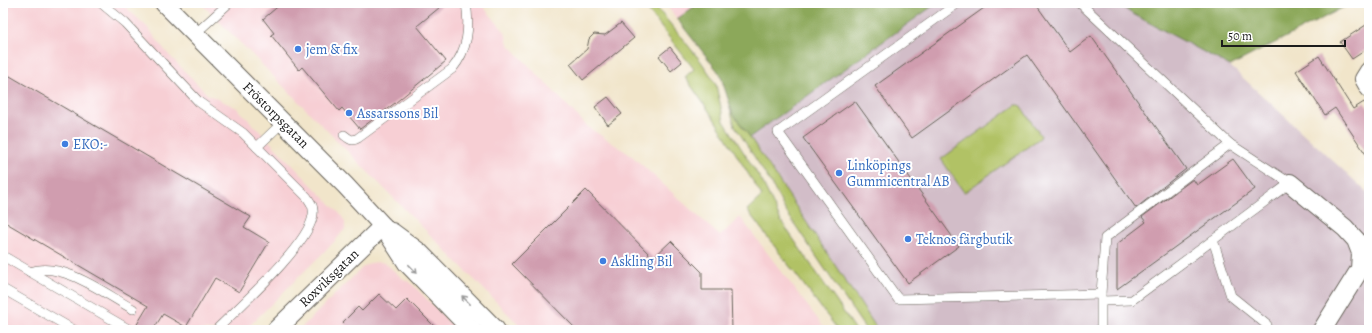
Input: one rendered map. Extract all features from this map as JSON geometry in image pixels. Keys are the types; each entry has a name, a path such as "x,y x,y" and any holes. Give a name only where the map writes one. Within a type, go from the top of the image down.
{"street":[{"name":"Fröstorpsgatan","path":"164,4 345,185 383,226 407,263 472,330"},
{"path":"1369,71 1364,79 1369,88"},
{"path":"1290,183 1345,228 1356,240 1361,253 1360,269 1322,330"},
{"name":"Fröstorpsgatan","path":"383,226 419,252 494,329"},
{"name":"Roxviksgatan","path":"280,329 383,226"}],"lane":[{"path":"101,3 125,23 199,102 243,133 307,197 312,206 314,215 301,241 289,257 216,330"},
{"path":"194,34 229,3"},
{"path":"344,135 350,140 354,141 452,69 462,56 465,46 468,26 466,3"},
{"path":"958,3 778,132 898,299 1101,297 1132,300 1290,183 1230,144 1080,3"},
{"path":"257,147 283,122"},
{"path":"1101,330 1101,297 1105,238 1230,144"},
{"path":"1212,240 1231,296 1267,325 1267,330"},
{"path":"3,256 130,330"},
{"path":"30,272 40,268 70,274 133,309"},
{"path":"3,289 74,330"}],"shaded area":[{"path":"3,3 121,3 147,27 168,54 207,94 237,108 341,215 345,222 345,229 334,242 245,330 3,330"},
{"path":"201,3 480,3 505,32 508,44 588,127 632,156 720,236 740,217 826,330 524,330"},
{"path":"665,3 699,3 677,19"},
{"path":"937,3 1117,3 1131,13 1230,66 1369,194 1369,330 878,330 750,137"},
{"path":"370,263 385,263 402,278 411,283 457,330 299,330 362,268"}],"green space":[{"path":"642,3 653,3 700,60 711,76 716,85 724,121 763,183 781,221 856,330 838,330 747,210 762,196 713,117 685,77 694,69"},
{"path":"699,3 937,3 750,137 733,114 720,74 677,19"},
{"path":"1117,3 1352,3 1230,66 1131,13"},
{"path":"1016,105 1020,105 1041,136 1040,138 965,192 963,191 941,159"},
{"path":"729,106 878,330 866,330 785,210 772,185 735,126"}],"building":[{"path":"282,3 445,3 417,26 446,61 395,103 360,129 342,108 339,111 302,67 299,70 271,35 274,33 263,19"},
{"path":"991,3 1035,3 1070,52 1091,36 1186,169 1136,208 1027,55 912,138 875,86"},
{"path":"621,23 634,38 583,80 570,64 587,49 589,39 594,34 605,35"},
{"path":"1369,23 1369,48 1352,59 1340,42"},
{"path":"670,47 682,62 671,71 659,56"},
{"path":"1319,56 1353,109 1364,102 1369,109 1369,159 1335,108 1325,115 1296,71"},
{"name":"EKO:-","path":"3,72 251,217 244,227 269,242 239,292 215,278 186,327 163,314 153,330 143,330 136,326 148,306 3,221"},
{"path":"608,97 622,114 608,125 595,107"},
{"path":"855,101 959,246 908,283 803,138"},
{"path":"1233,159 1255,189 1117,289 1117,244 1146,222 1142,217 1193,179 1197,185"},
{"name":"Askling Bil","path":"586,190 653,258 671,241 702,272 702,290 731,290 732,330 577,330 512,264"},
{"path":"379,294 396,310 407,299 438,330 351,330 343,322 358,307 362,311"}],"place":[{"name":"jem & fix","path":"298,49"},
{"name":"Assarssons Bil","path":"349,113"},
{"name":"EKO:-","path":"65,144"},
{"name":"Linköpings Gummicentral AB","path":"839,173"},
{"name":"Teknos färgbutik","path":"908,239"},
{"name":"Askling Bil","path":"603,261"}]}
